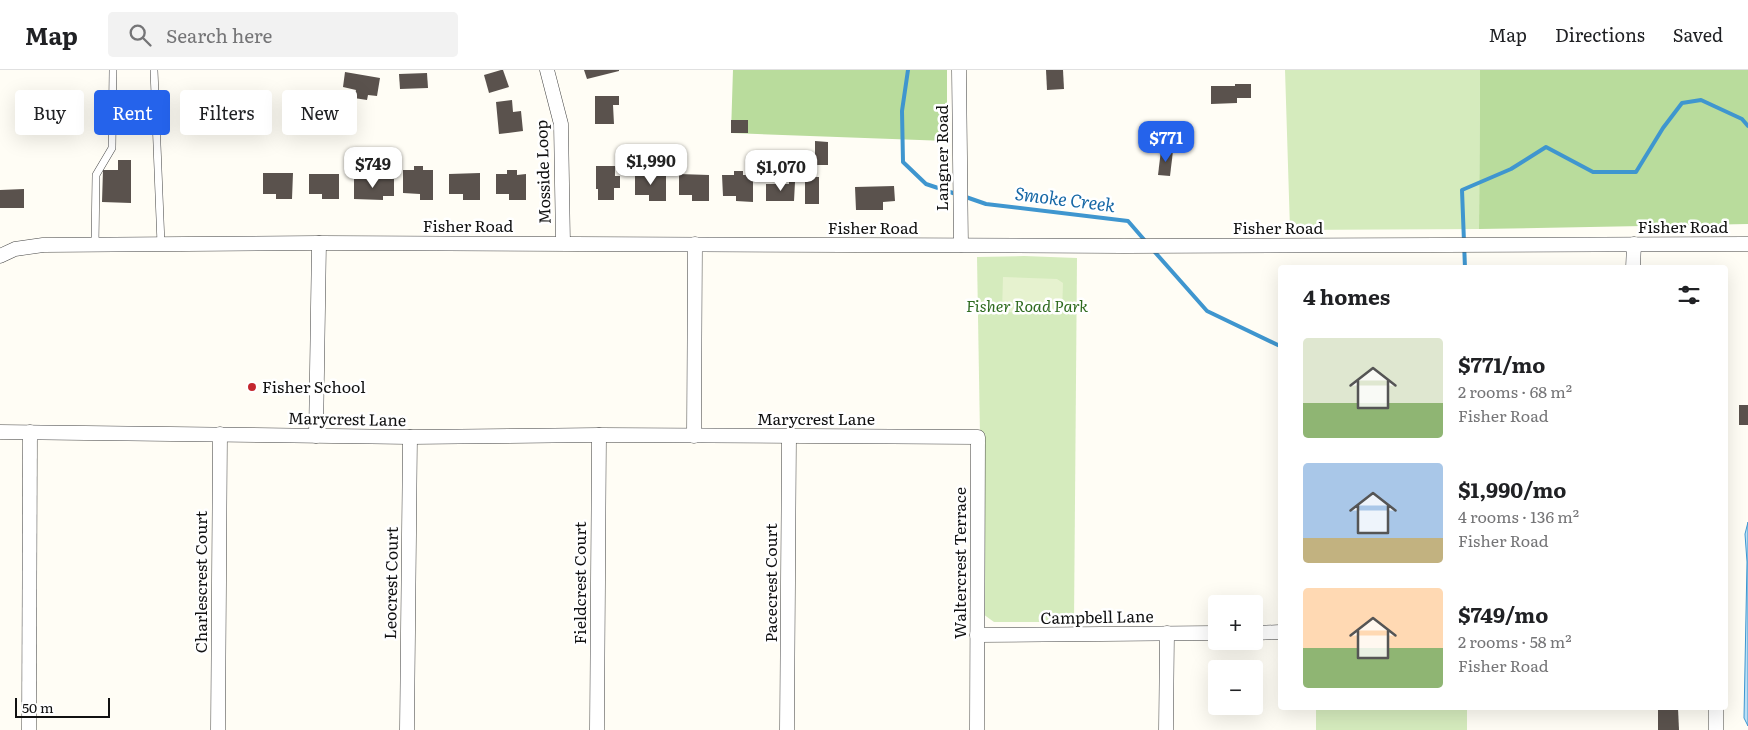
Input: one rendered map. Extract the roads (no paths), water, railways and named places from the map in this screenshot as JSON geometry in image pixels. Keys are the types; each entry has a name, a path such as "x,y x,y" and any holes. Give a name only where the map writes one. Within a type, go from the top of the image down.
{"street":[{"name":"Mosside Loop","path":"547,70 561,124 563,243"},
{"name":"Langner Road","path":"959,70 961,245"},
{"path":"316,436 319,243"},
{"name":"Fisher Road","path":"0,256 15,249 43,245 161,244 563,243 1124,246 1748,244"},
{"path":"694,244 694,436"},
{"path":"1633,265 1634,244"},
{"name":"Marycrest Lane","path":"0,432 410,437 598,435 938,437"},
{"path":"28,730 30,432"},
{"name":"Charlescrest Court","path":"218,730 220,434"},
{"name":"Fieldcrest Court","path":"597,730 598,435"},
{"name":"Pacecrest Court","path":"787,730 789,436"},
{"name":"Leocrest Court","path":"407,730 410,437"},
{"name":"Waltercrest Terrace","path":"938,437 978,437 977,730"},
{"path":"1263,632 1278,632"},
{"name":"Campbell Lane","path":"977,636 1208,633"},
{"path":"1166,730 1167,634"},
{"path":"1716,710 1716,730"}],"lane":[{"path":"95,245 96,175 112,148 113,70"},
{"path":"154,70 161,244"}],"water":[{"path":"1748,522 1748,726 1744,718 1747,562 1745,534"}],"waterway":[{"name":"Smoke Creek","path":"908,70 902,111 903,162 926,184 956,194"},
{"name":"Smoke Creek","path":"1465,265 1462,190 1511,169 1546,147 1593,172 1636,172 1663,128 1682,103 1701,100 1742,119 1748,126"},
{"name":"Smoke Creek","path":"963,196 986,204 1128,221 1147,243"},
{"name":"Smoke Creek","path":"1153,250 1207,311 1278,345"}],"place":[{"name":"Fisher School","path":"252,387"}],"park label":[{"name":"Fisher Road Park","path":"1027,306"}]}
